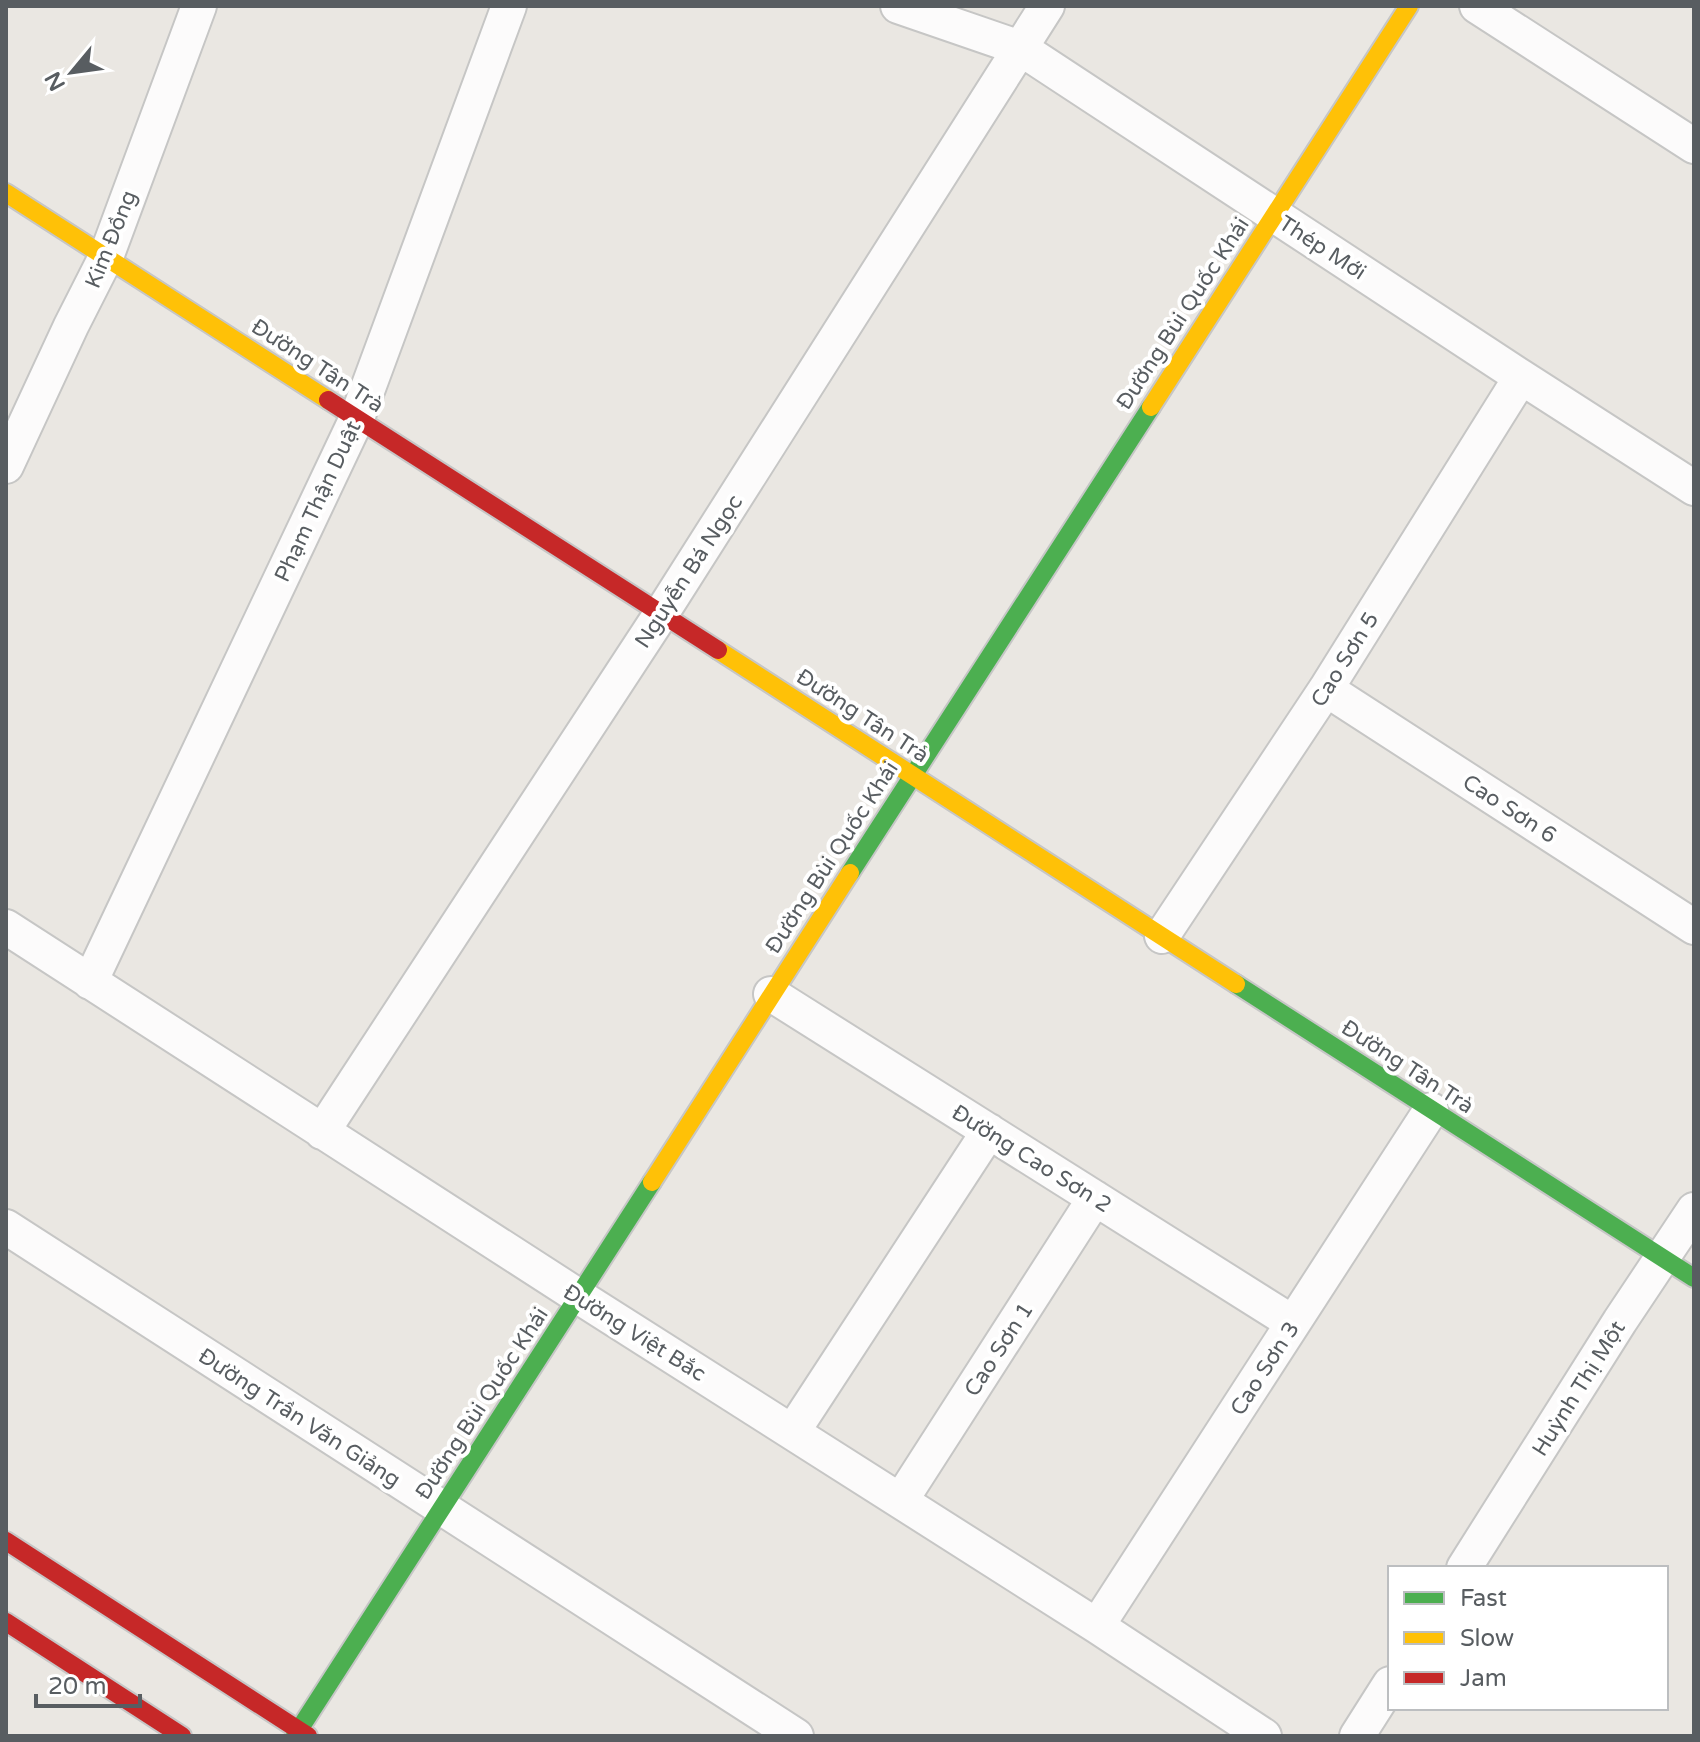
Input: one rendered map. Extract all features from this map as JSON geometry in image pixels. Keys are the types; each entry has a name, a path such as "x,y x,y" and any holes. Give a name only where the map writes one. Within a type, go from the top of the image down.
{"street":[{"name":"Kim Đồng","path":"6,466 106,257 199,6"},
{"name":"Phạm Thận Duật","path":"90,982 357,418 509,6"},
{"name":"Thép Mới","path":"898,6 1020,48 1694,488"},
{"name":"Nguyễn Bá Ngọc","path":"322,1132 661,614 1047,6"},
{"name":"Đường Bùi Quốc Khái","path":"300,1734 771,994 1409,6"},
{"path":"1477,6 1694,146"},
{"name":"Đường Tân Trà","path":"6,193 1694,1278"},
{"name":"Cao Sơn 5","path":"1162,936 1326,689 1521,377"},
{"name":"Cao Sơn 6","path":"1326,689 1694,927"},
{"name":"Đường Việt Bắc","path":"6,927 1264,1736"},
{"name":"Đường Cao Sơn 2","path":"771,994 1293,1323"},
{"name":"Cao Sơn 3","path":"1097,1626 1431,1110"},
{"path":"793,1431 989,1131"},
{"name":"Cao Sơn 1","path":"901,1500 1095,1198"},
{"name":"Huỳnh Thị Một","path":"1465,1566 1694,1210"},
{"name":"Đường Trần Văn Giảng","path":"6,1227 796,1736"},
{"path":"6,1541 300,1734"},
{"path":"6,1622 182,1736"},
{"path":"1357,1736 1388,1687"}],"traffic: fast":[{"path":"850,873 1151,407"},
{"path":"1236,984 1694,1278"},
{"path":"295,1736 652,1182"}],"traffic: slow":[{"path":"1151,407 1409,6"},
{"path":"6,193 328,400"},
{"path":"718,650 1236,984"},
{"path":"652,1182 850,873"}],"traffic: jam":[{"path":"328,400 718,650"},
{"path":"6,1541 308,1736"},
{"path":"6,1622 182,1736"}]}
